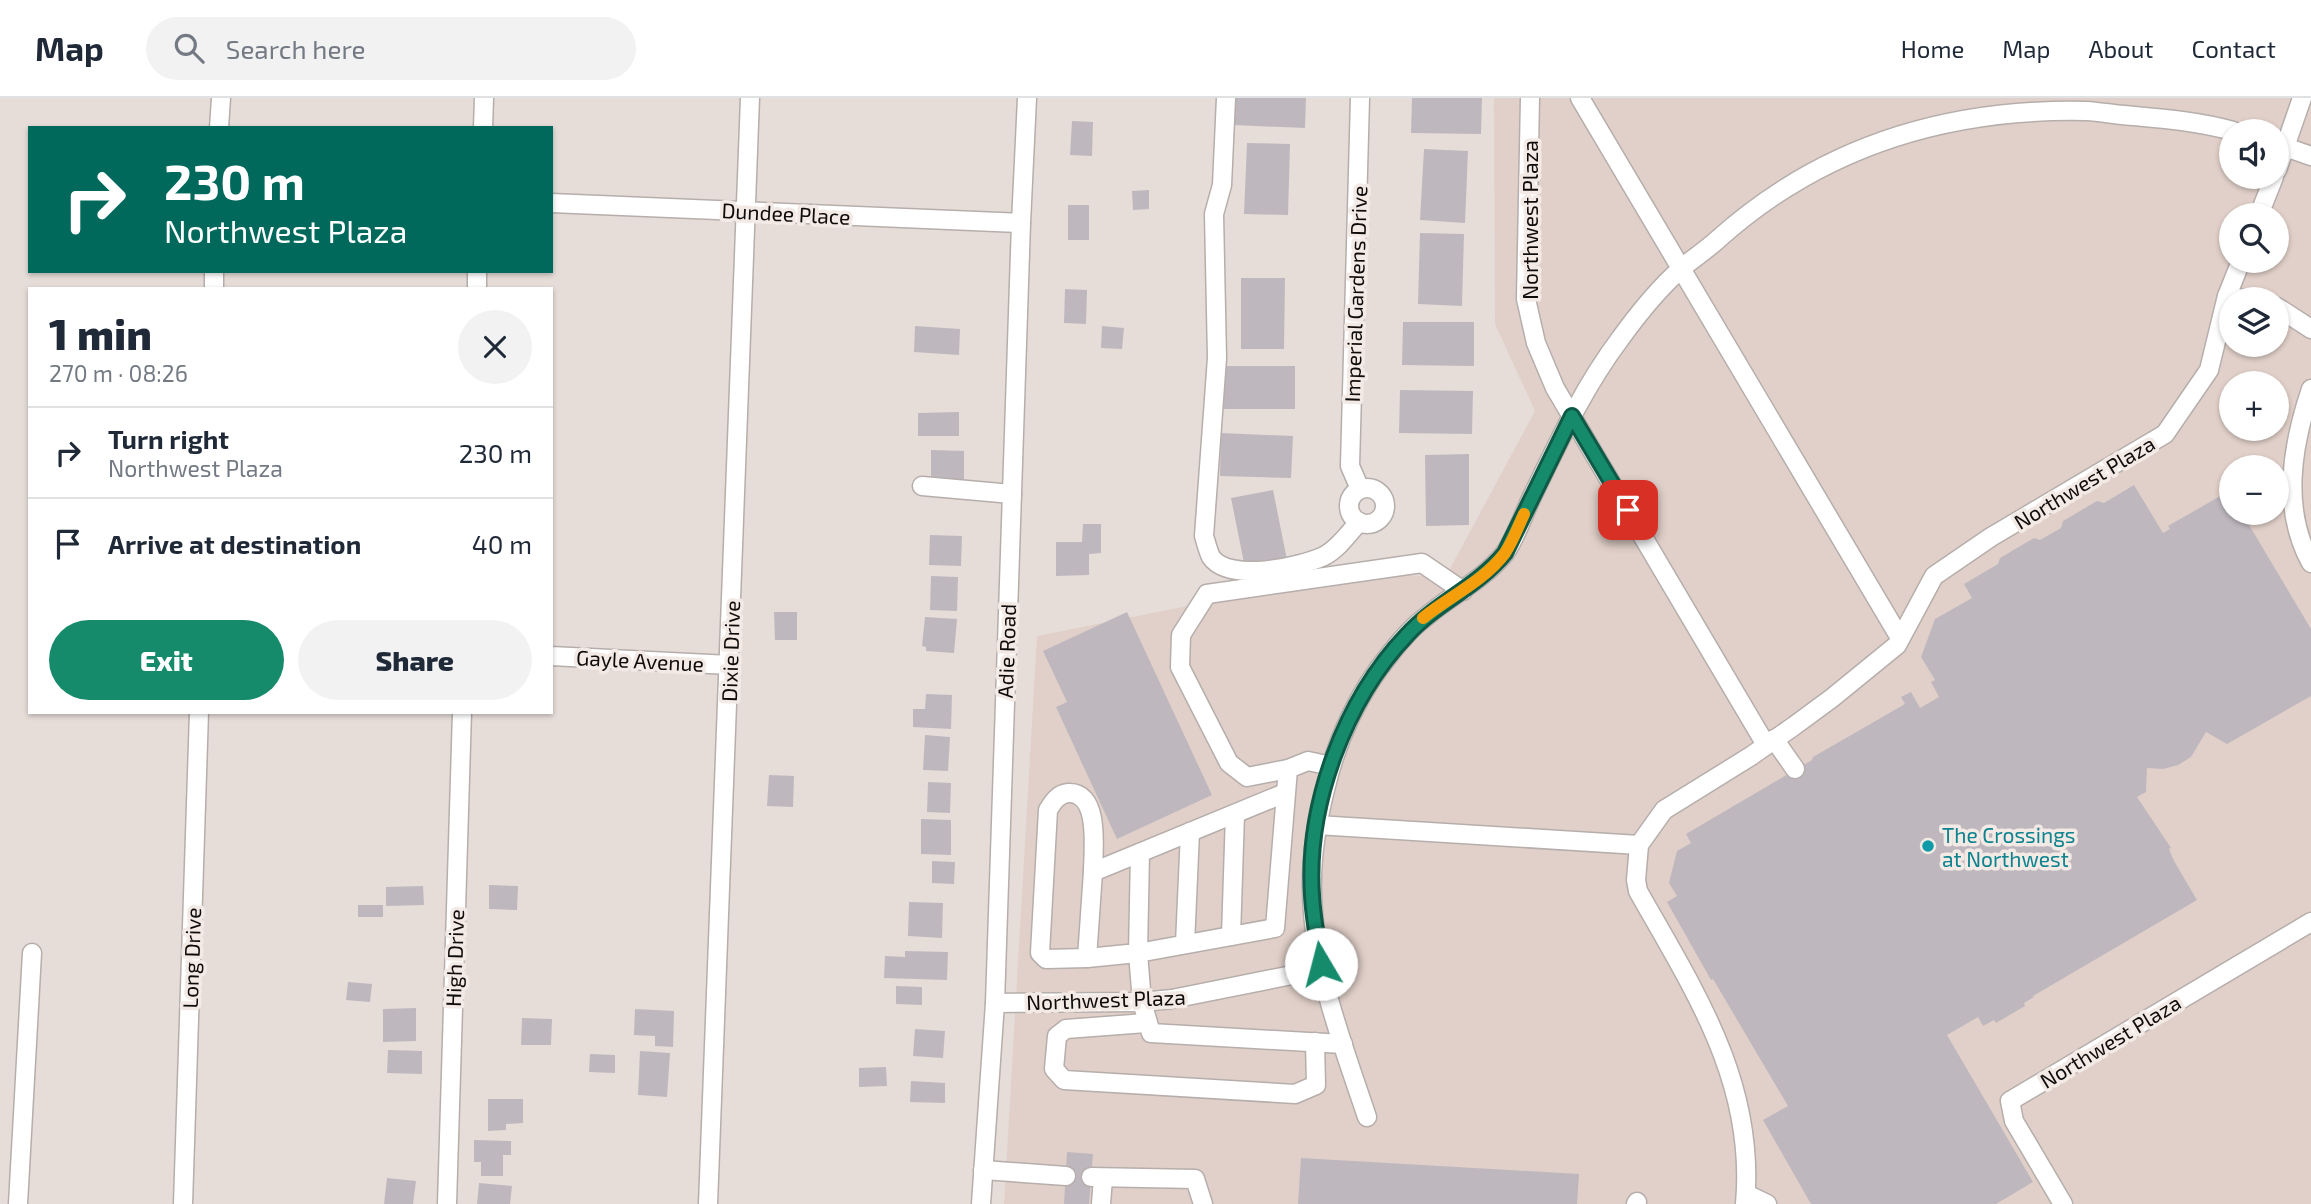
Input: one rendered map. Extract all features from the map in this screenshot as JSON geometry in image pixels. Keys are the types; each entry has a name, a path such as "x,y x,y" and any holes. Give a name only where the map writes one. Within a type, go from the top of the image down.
{"street":[{"path":"219,126 220,98"},
{"path":"483,126 484,98"},
{"name":"Dixie Drive","path":"708,1204 750,98"},
{"name":"Adie Road","path":"981,1204 995,1003 1027,98"},
{"path":"1226,98 1222,185 1214,214 1217,358 1204,536 1211,557 1221,565 1238,571 1254,572 1324,556 1359,522 1365,524 1377,521 1384,511 1381,494 1371,488 1360,489"},
{"name":"Imperial Gardens Drive","path":"1359,522 1348,508 1351,496 1360,489 1350,466 1360,98"},
{"name":"Northwest Plaza","path":"1530,98 1527,299 1536,343 1555,388 1770,742"},
{"path":"1580,98 1900,638"},
{"path":"2289,129 2302,98"},
{"path":"1367,1118 1322,969 1312,893 1317,825 1340,739 1360,699 1388,656 1425,616 1463,591 1495,564 1512,543 1587,388 1620,339 1681,268 1716,242 1734,223 1790,184 1835,160 1889,137 1968,120 2067,112 2174,118 2219,128"},
{"path":"2289,148 2311,156"},
{"name":"Dundee Place","path":"553,203 1021,223"},
{"path":"2289,315 2311,329"},
{"name":"Northwest Plaza","path":"1639,845 1664,810 1770,742 1868,670 1897,645 1934,576 1991,537 2165,434 2209,370 2219,342"},
{"path":"2311,389 2295,450 2291,497 2304,550 2311,562"},
{"path":"922,486 1012,494"},
{"path":"1331,766 1308,761 1288,769 1247,777 1229,763 1180,667 1181,635 1207,594 1422,563 1463,591"},
{"name":"Gayle Avenue","path":"553,656 730,665"},
{"name":"Long Drive","path":"183,1204 200,714"},
{"name":"High Drive","path":"447,1204 462,714"},
{"path":"1770,742 1795,769"},
{"path":"1087,958 1093,872 1093,824 1088,803 1080,795 1067,793 1054,799 1048,810 1040,953 1046,959 1087,958 1138,953 1275,928 1288,769"},
{"path":"1093,872 1285,793"},
{"path":"1231,936 1235,814"},
{"path":"1317,825 1639,845 1636,880 1638,891 1710,1021 1727,1061 1746,1146 1746,1199 1767,1204"},
{"path":"1185,944 1189,832"},
{"path":"1140,853 1138,953 1142,1002 1151,1033 1343,1044"},
{"name":"Northwest Plaza","path":"2055,1201 2014,1121 2010,1101 2311,922"},
{"path":"18,1204 32,953"},
{"name":"Northwest Plaza","path":"995,1003 1142,1002 1199,995 1322,969"},
{"path":"1146,1023 1066,1028 1056,1036 1054,1069 1064,1080 1295,1094 1316,1085 1315,1042"},
{"path":"983,1170 1066,1176"},
{"path":"1101,1204 1097,1177 1195,1179 1203,1204"}],"shaded area":[{"name":"The Crossings at Northwest","path":"1494,98 2311,98 2311,1204 1004,1204 1037,636 1362,571 1445,578 1535,411 1495,324"}],"building":[{"path":"1234,98 1306,98 1305,128 1233,125"},
{"path":"1412,98 1482,98 1481,134 1411,133"},
{"path":"1072,121 1093,122 1092,156 1070,155"},
{"path":"1247,143 1290,144 1288,215 1244,214"},
{"path":"1424,149 1468,151 1465,223 1420,220"},
{"path":"1149,190 1149,209 1133,210 1132,191"},
{"path":"1068,205 1089,205 1089,240 1068,240"},
{"path":"1420,233 1464,234 1462,306 1418,304"},
{"path":"1241,278 1285,278 1284,349 1241,349"},
{"path":"1065,289 1087,290 1086,324 1064,323"},
{"path":"1403,322 1474,322 1474,366 1402,365"},
{"path":"915,326 960,329 959,355 914,352"},
{"path":"1102,326 1124,328 1122,349 1101,348"},
{"path":"1223,366 1295,366 1295,409 1224,409"},
{"path":"1400,390 1473,391 1472,434 1399,433"},
{"path":"959,412 959,436 918,436 918,413"},
{"path":"1221,433 1293,436 1291,478 1220,476"},
{"path":"931,450 964,451 964,480 931,479"},
{"path":"1469,454 1469,525 1426,526 1425,455"},
{"name":"The Crossings at Northwest","path":"2134,485 2163,533 2170,529 2168,526 2219,497 2219,525 2249,525 2311,629 2311,696 2227,744 2206,732 2191,757 2178,765 2163,769 2147,768 2146,792 2137,797 2171,848 2169,849 2174,861 2197,900 2033,996 2024,1003 2025,1006 1996,1023 1994,1020 1983,1026 1978,1017 1947,1035 2033,1182 1996,1204 1811,1204 1763,1120 1788,1106 1667,902 1677,896 1669,883 1677,851 1691,843 1686,834 1905,704 1901,697 1911,692 1920,708 1939,697 1931,682 1935,680 1921,657 1935,619 1972,598 1964,584 2034,538 2040,540 2061,528 2063,521 2097,501 2104,503"},
{"path":"1273,490 1287,560 1245,568 1231,498"},
{"path":"1083,524 1101,524 1101,553 1089,554 1089,575 1056,576 1056,542 1082,542"},
{"path":"930,535 962,536 961,566 929,565"},
{"path":"931,576 958,577 957,611 930,610"},
{"path":"774,612 797,612 797,640 775,640"},
{"path":"1127,612 1212,795 1117,839 1056,707 1067,702 1043,651"},
{"path":"925,617 957,619 954,653 926,651 926,647 922,646"},
{"path":"926,694 952,695 951,729 913,727 913,709 925,709"},
{"path":"925,735 950,737 948,771 923,770"},
{"path":"769,775 794,776 793,807 767,806"},
{"path":"928,782 951,783 950,813 927,812"},
{"path":"921,819 951,820 951,855 921,854"},
{"path":"932,861 955,862 954,884 932,883"},
{"path":"489,885 518,886 517,910 489,909"},
{"path":"423,886 424,905 386,906 386,887"},
{"path":"909,902 943,903 942,938 908,936"},
{"path":"358,905 383,905 383,917 358,917"},
{"path":"905,951 948,952 947,980 884,978 885,956 905,957"},
{"path":"348,982 372,984 370,1002 346,1000"},
{"path":"896,986 922,987 922,1005 896,1004"},
{"path":"416,1008 416,1041 383,1042 383,1009"},
{"path":"635,1009 674,1011 673,1047 655,1046 655,1036 634,1035"},
{"path":"522,1018 552,1019 551,1045 521,1045"},
{"path":"915,1029 945,1031 943,1058 913,1056"},
{"path":"388,1050 422,1051 422,1074 387,1073"},
{"path":"640,1051 670,1053 667,1097 638,1095"},
{"path":"590,1054 615,1055 615,1073 589,1072"},
{"path":"886,1067 887,1086 859,1087 859,1068"},
{"path":"911,1081 945,1083 945,1103 910,1102"},
{"path":"488,1099 523,1099 523,1123 506,1124 506,1130 488,1131"},
{"path":"474,1140 511,1141 511,1155 503,1155 503,1176 481,1176 481,1162 474,1162"},
{"path":"1067,1152 1093,1154 1089,1204 1064,1204"},
{"path":"1301,1158 1579,1174 1577,1204 1298,1204"},
{"path":"387,1178 416,1181 413,1204 384,1204"},
{"path":"479,1183 512,1186 510,1204 477,1204"}],"slow traffic":[{"path":"1423,618 1469,587 1495,564 1512,543 1524,514"}],"place":[{"name":"The Crossings at Northwest","path":"1928,846"}],"route":[{"path":"1321,964 1312,893 1312,862 1317,820 1340,739 1360,699 1388,656 1425,616 1469,587 1505,553 1572,416 1628,510"}]}
